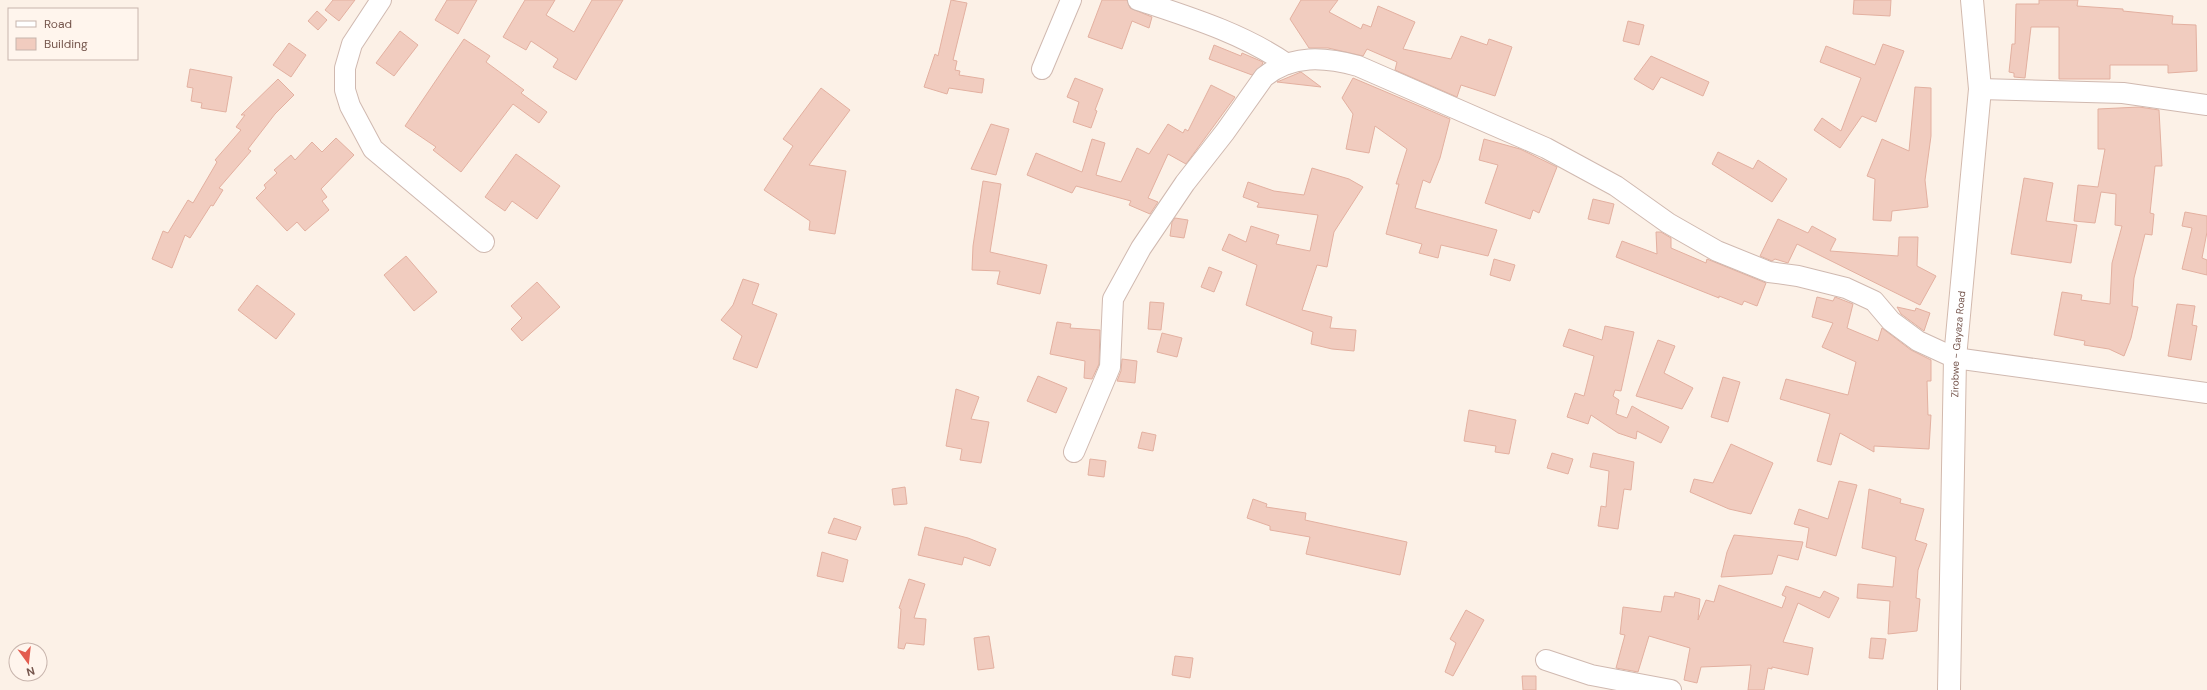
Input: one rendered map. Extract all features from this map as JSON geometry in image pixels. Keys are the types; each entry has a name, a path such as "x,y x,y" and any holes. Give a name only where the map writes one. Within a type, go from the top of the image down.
{"street":[{"path":"381,0 352,44 345,68 345,90 350,106 373,150 484,242"},
{"path":"1042,69 1071,0"},
{"path":"1138,0 1231,32 1270,52 1287,64"},
{"name":"Zirobwe - Gayaza Road","path":"1949,690 1955,358 1980,89 1972,0"},
{"path":"1074,452 1110,367 1113,299 1141,248 1185,183 1225,132 1264,78 1272,70 1287,64 1307,59 1321,58 1358,66 1546,148 1616,186 1668,224 1717,252 1769,272 1798,276 1846,288 1874,301 1891,321 1918,341 1955,358 2207,393"},
{"path":"1980,89 2123,93 2207,105"},
{"path":"1546,660 1592,675 1671,690"}],"building":[{"path":"333,0 355,0 339,21 325,10"},
{"path":"447,0 477,0 458,34 435,20"},
{"path":"525,0 555,0 546,15 574,32 592,0 623,0 576,80 553,67 558,59 531,41 526,50 503,37"},
{"path":"951,0 967,3 953,60 957,61 955,70 960,71 959,75 984,79 982,93 949,88 947,94 924,87 935,54 938,56"},
{"path":"1102,0 1127,0 1130,8 1152,17 1149,28 1132,21 1122,49 1088,37"},
{"path":"1301,0 1338,0 1329,12 1361,29 1363,24 1371,27 1378,6 1415,22 1403,49 1451,59 1461,36 1487,45 1489,39 1512,47 1495,96 1461,85 1457,97 1395,70 1397,62 1367,49 1363,56 1328,48 1309,48 1290,19"},
{"path":"1854,0 1891,0 1890,16 1853,14"},
{"path":"2039,0 2078,0 2077,6 2123,9 2123,11 2173,16 2172,24 2196,25 2197,71 2168,73 2168,65 2110,65 2110,79 2059,79 2059,27 2031,27 2025,78 2014,77 2014,73 2009,72 2012,44 2015,44 2016,4 2039,4"},
{"path":"317,11 327,20 318,30 308,21"},
{"path":"1628,21 1644,25 1639,45 1623,41"},
{"path":"400,31 418,45 394,76 376,63"},
{"path":"464,39 490,56 486,62 524,90 521,93 547,112 539,123 513,104 461,172 433,150 436,147 405,126"},
{"path":"289,43 306,55 291,77 273,65"},
{"path":"1883,44 1904,51 1876,122 1862,116 1840,148 1814,130 1822,118 1841,131 1861,78 1820,62 1826,46 1875,65"},
{"path":"1214,45 1241,56 1242,53 1263,62 1262,65 1252,75 1209,59"},
{"path":"1651,56 1709,82 1703,96 1661,77 1653,90 1634,79"},
{"path":"190,69 232,77 226,112 201,108 202,103 191,101 193,88 187,87"},
{"path":"1301,72 1321,87 1277,82"},
{"path":"1075,78 1103,89 1095,110 1097,111 1091,128 1073,122 1079,102 1067,97"},
{"path":"1353,78 1450,119 1440,158 1430,183 1423,180 1415,208 1497,230 1488,256 1441,245 1438,258 1419,253 1422,244 1386,234 1399,184 1396,184 1407,149 1375,126 1369,153 1346,149 1353,114 1342,98"},
{"path":"278,79 294,95 275,114 248,149 251,151 219,188 223,190 213,206 211,205 190,238 185,235 172,268 152,259 163,231 168,233 188,200 193,203 217,162 215,160 241,130 236,127 245,115 241,115"},
{"path":"1211,85 1235,97 1186,164 1168,154 1148,198 1158,202 1150,214 1129,205 1131,201 1076,186 1072,193 1027,175 1036,153 1082,172 1092,139 1105,143 1096,175 1121,182 1137,148 1149,154 1168,124 1183,133 1185,129 1188,131"},
{"path":"1915,87 1931,88 1931,136 1925,180 1928,207 1892,211 1891,221 1873,220 1875,179 1867,176 1882,139 1909,151"},
{"path":"821,88 850,110 809,165 846,171 835,234 809,230 810,221 764,190 793,146 783,139"},
{"path":"2139,107 2159,110 2162,166 2155,166 2150,213 2154,214 2152,235 2145,234 2134,278 2132,306 2138,307 2131,338 2124,356 2109,349 2084,345 2085,341 2054,335 2062,292 2082,295 2081,300 2110,304 2112,263 2122,226 2115,225 2116,194 2101,192 2095,223 2074,221 2078,185 2098,187 2105,149 2098,149 2098,109"},
{"path":"991,124 1009,129 996,175 971,169"},
{"path":"336,138 354,155 321,189 327,197 322,201 329,210 305,231 297,222 287,231 256,198 266,188 264,185 277,173 274,170 291,155 295,160 312,142 322,152"},
{"path":"1484,139 1520,149 1557,167 1539,213 1533,210 1530,219 1485,203 1498,165 1479,160"},
{"path":"1718,152 1753,169 1758,160 1787,179 1772,202 1712,164"},
{"path":"516,154 560,186 537,219 512,201 505,211 485,197"},
{"path":"1312,168 1349,179 1363,187 1334,232 1327,267 1317,265 1302,310 1332,317 1330,328 1356,330 1354,351 1332,349 1311,344 1313,332 1246,305 1257,265 1222,250 1229,234 1246,242 1251,226 1279,235 1276,244 1310,251 1318,215 1257,207 1259,203 1243,197 1248,182 1274,191 1304,195"},
{"path":"2024,178 2053,183 2046,221 2077,225 2071,263 2011,254"},
{"path":"983,181 1001,184 990,252 1047,265 1040,294 997,284 1000,271 972,270 973,246"},
{"path":"1593,199 1614,204 1609,224 1588,219"},
{"path":"2185,212 2207,216 2207,232 2202,258 2207,260 2207,275 2182,269 2192,228 2182,226"},
{"path":"1175,218 1188,220 1184,238 1170,236 1172,222"},
{"path":"1778,219 1808,233 1812,226 1836,239 1830,251 1898,256 1899,237 1918,237 1917,266 1936,276 1920,305 1797,244 1788,263 1775,259 1772,261 1760,256"},
{"path":"1656,232 1661,232 1671,238 1671,248 1706,263 1707,259 1766,283 1757,306 1744,301 1742,305 1719,296 1719,298 1616,257 1622,241 1657,254"},
{"path":"406,256 437,292 414,311 384,275"},
{"path":"1494,259 1515,265 1510,281 1490,275"},
{"path":"1209,267 1222,272 1214,292 1201,287"},
{"path":"743,279 759,284 752,304 777,314 757,368 733,359 742,336 721,320 733,305"},
{"path":"537,282 560,307 522,341 511,329 522,318 511,306"},
{"path":"257,285 295,314 276,339 238,310"},
{"path":"1817,297 1833,301 1835,297 1853,304 1847,328 1878,341 1882,328 1911,350 1931,360 1931,381 1927,381 1928,415 1931,415 1929,449 1874,446 1874,452 1840,433 1831,465 1817,461 1830,414 1780,399 1786,379 1848,395 1856,362 1822,347 1833,323 1812,317"},
{"path":"1150,302 1164,303 1161,330 1148,329"},
{"path":"2177,304 2195,306 2192,325 2197,326 2191,360 2168,356"},
{"path":"1897,307 1915,311 1916,308 1930,313 1924,331 1901,314"},
{"path":"1057,322 1071,324 1070,328 1100,330 1099,364 1092,379 1084,378 1085,361 1050,354"},
{"path":"1605,326 1634,332 1621,391 1615,390 1613,396 1619,400 1616,414 1627,418 1632,406 1669,427 1661,443 1637,431 1636,439 1618,433 1591,415 1588,424 1567,417 1575,393 1584,396 1594,356 1563,346 1569,329 1602,340"},
{"path":"1162,333 1182,338 1177,357 1157,352"},
{"path":"1658,340 1675,346 1664,373 1693,388 1682,409 1636,396"},
{"path":"1122,359 1137,361 1135,383 1117,381 1121,371"},
{"path":"1038,376 1067,388 1056,413 1027,401"},
{"path":"1723,377 1740,382 1728,422 1711,417"},
{"path":"956,389 979,397 971,419 989,422 981,463 960,460 962,449 946,446"},
{"path":"1469,410 1516,420 1509,454 1495,452 1496,446 1464,441"},
{"path":"1142,432 1156,435 1153,451 1138,448"},
{"path":"1731,444 1773,463 1751,514 1729,509 1690,492 1694,479 1713,483"},
{"path":"1552,453 1573,459 1568,474 1547,468"},
{"path":"1593,453 1634,462 1631,490 1624,489 1618,529 1598,526 1601,506 1606,507 1609,471 1590,467"},
{"path":"1090,459 1106,461 1104,477 1088,475"},
{"path":"1839,481 1857,485 1836,556 1806,547 1809,528 1794,524 1799,509 1828,519"},
{"path":"905,487 907,504 894,505 892,489"},
{"path":"1869,489 1901,499 1900,503 1924,509 1915,540 1927,544 1918,570 1916,598 1920,599 1917,631 1888,634 1890,601 1857,598 1858,584 1893,587 1896,557 1862,548"},
{"path":"1253,499 1267,504 1266,507 1306,513 1305,520 1407,542 1400,575 1306,554 1310,537 1270,530 1270,526 1247,518"},
{"path":"834,518 861,527 856,540 828,533"},
{"path":"925,527 968,538 996,549 990,566 964,557 962,565 918,555"},
{"path":"1734,535 1803,542 1798,560 1778,555 1772,574 1721,577 1727,552"},
{"path":"822,552 848,560 843,582 817,576"},
{"path":"909,579 925,584 914,618 926,619 924,645 906,643 904,649 898,648 901,609 899,608"},
{"path":"1719,585 1782,608 1786,597 1782,595 1786,586 1820,598 1824,591 1839,598 1829,618 1798,603 1783,642 1813,648 1808,675 1772,667 1772,669 1768,668 1764,690 1748,690 1751,665 1701,667 1697,683 1684,680 1690,648 1649,636 1638,672 1616,668 1625,635 1620,634 1623,607 1661,612 1664,596 1674,597 1675,592 1700,599 1698,620 1706,600 1714,602"},
{"path":"1466,610 1484,620 1453,676 1445,672 1456,643 1450,639"},
{"path":"989,636 994,668 978,670 974,638"},
{"path":"1871,638 1886,639 1883,659 1869,658"},
{"path":"1175,656 1193,658 1190,678 1172,675"},
{"path":"1522,676 1536,676 1536,690 1523,690"}]}
